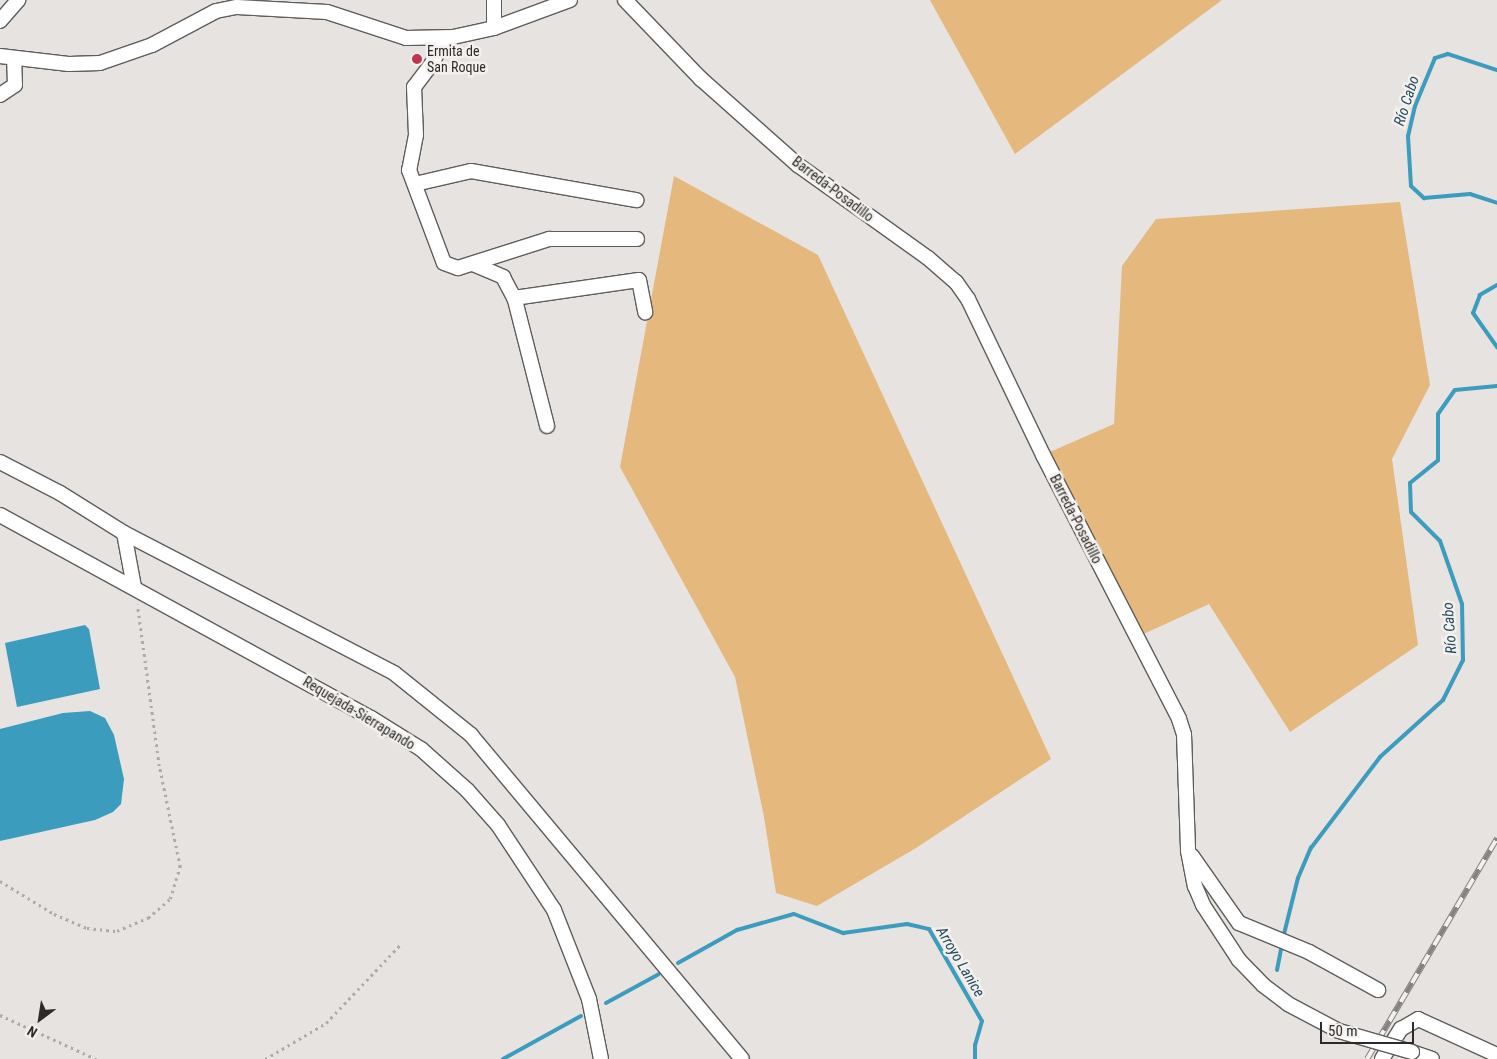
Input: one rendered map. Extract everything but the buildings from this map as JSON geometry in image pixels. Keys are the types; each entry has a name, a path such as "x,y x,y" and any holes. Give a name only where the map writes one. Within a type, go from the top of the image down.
{"street":[{"path":"0,21 18,0"},
{"path":"494,0 494,28"},
{"path":"0,95 14,85 7,57 69,64 100,63 152,45 216,11 237,7 327,12 406,38 445,38 494,28 570,0"},
{"name":"Barreda-Posadillo","path":"625,0 701,79 798,165 928,258 956,282 968,299 1048,464 1179,719 1184,734 1188,851 1195,886 1203,905 1239,960 1288,1004 1340,1031 1432,1059"},
{"path":"445,38 433,62 414,87 416,135 409,170 444,263 451,268 473,264 549,239 637,240"},
{"path":"415,184 470,171 636,200"},
{"path":"473,264 503,277 514,298 547,426"},
{"path":"514,298 639,280 645,312"},
{"path":"0,462 60,493 124,534 394,673 471,735 742,1059"},
{"name":"Requejada-Sierrapando","path":"0,515 371,718 421,750 467,790 498,825 554,910 586,990 601,1059"},
{"path":"124,534 134,588"},
{"path":"1188,851 1238,923 1309,952 1378,990"},
{"path":"1382,1059 1400,1029 1418,1020 1497,1055"}],"path":[{"path":"0,881 54,914 87,928 117,931 148,918 170,899 180,867 160,766 134,588"},
{"path":"265,1059 326,1023 400,945"},
{"path":"0,1015 96,1059"}],"shaded area":[{"path":"930,0 1222,0 1015,154"},
{"path":"674,176 818,255 1051,759 916,848 817,906 776,893 764,817 735,677 620,467"},
{"path":"1400,202 1430,385 1392,459 1418,645 1290,732 1209,604 1137,637 1043,455 1114,424 1122,266 1156,219"}],"water":[{"path":"85,625 89,629 100,689 17,707 5,643"},
{"path":"90,711 105,718 114,735 124,779 121,804 113,812 95,820 0,841 0,729 63,713"}],"waterway":[{"name":"Río Cabo","path":"1497,70 1448,54 1435,58 1415,106 1408,136 1411,186 1424,198 1470,194 1497,203"},
{"name":"Río Cabo","path":"1497,285 1480,295 1473,313 1497,347"},
{"name":"Río Cabo","path":"1283,938 1298,878 1311,848 1380,757 1443,700 1463,660 1462,604 1440,541 1411,512 1410,483 1438,460 1438,414 1455,390 1497,386"},
{"name":"Arroyo Lanice","path":"678,963 737,930 794,914 843,933 907,924 929,929 982,1021 975,1045 975,1059"},
{"name":"Río Cabo","path":"1277,970 1282,945"},
{"name":"Arroyo Lanice","path":"606,1003 659,974"},
{"name":"Arroyo Lanice","path":"503,1059 581,1016"}],"railway":[{"path":"1367,1059 1497,838"}],"place":[{"name":"Ermita de San Roque","path":"417,59"}]}
